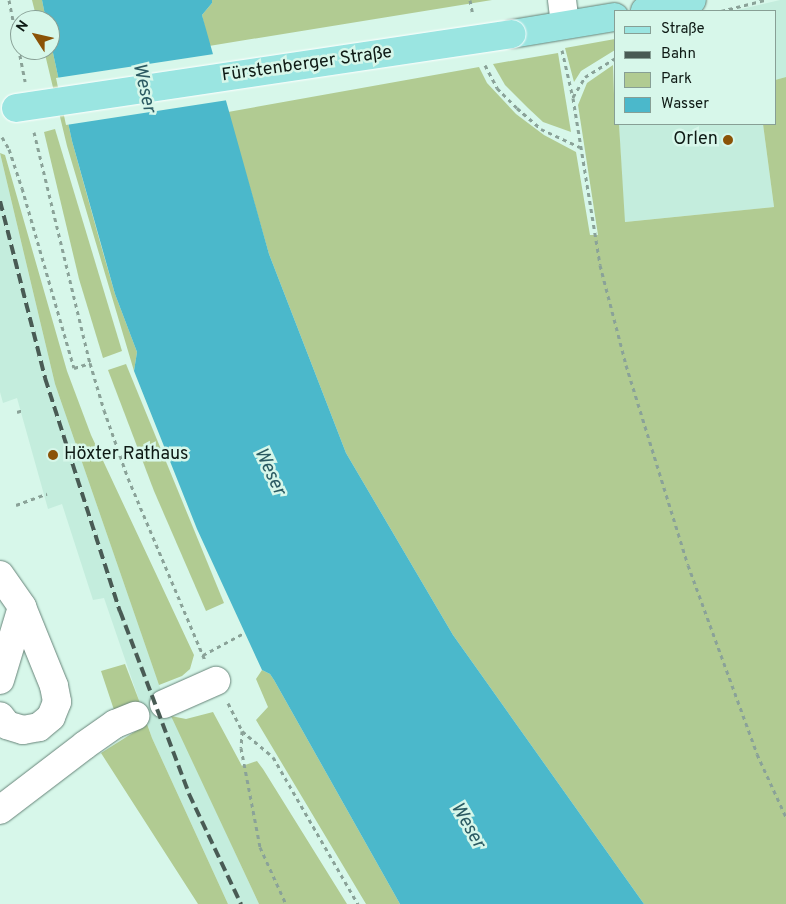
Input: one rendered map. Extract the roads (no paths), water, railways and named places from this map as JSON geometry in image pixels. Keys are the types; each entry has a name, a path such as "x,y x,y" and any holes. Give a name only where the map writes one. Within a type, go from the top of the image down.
{"main road":[{"path":"649,10 692,0"},
{"name":"Fürstenberger Straße","path":"19,107 512,34 563,23 614,17"}],"street":[{"path":"0,575 22,607 54,686 57,702 51,717 39,728 23,730 7,725 0,716"},
{"path":"0,680 22,607"},
{"path":"164,704 216,681"},
{"path":"0,810 115,724 135,716"}],"water":[{"name":"Weser","path":"42,0 212,0 212,3 202,15 269,254 346,453 453,635 644,904 400,904 274,680 270,674 262,670 197,529 134,371 137,352 115,294 72,141 55,60 60,60 60,10 44,10"}],"railway":[{"path":"0,201 45,378 120,611 189,794 241,904"}],"place":[{"name":"Orlen","path":"728,140"},
{"name":"Höxter Rathaus","path":"53,455"}]}
